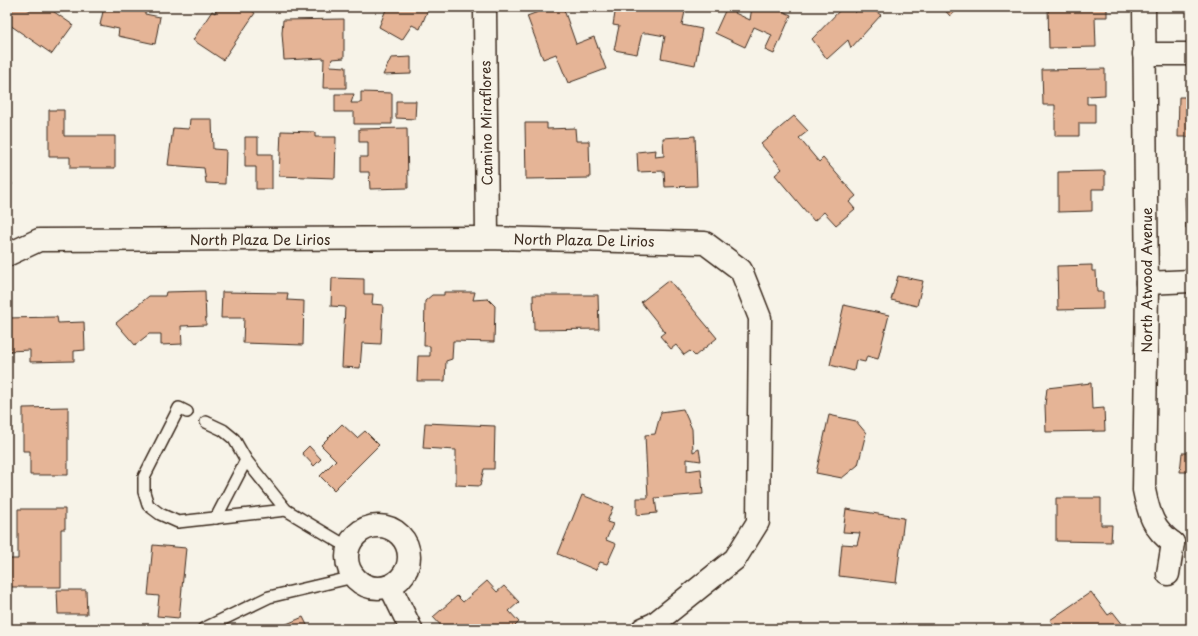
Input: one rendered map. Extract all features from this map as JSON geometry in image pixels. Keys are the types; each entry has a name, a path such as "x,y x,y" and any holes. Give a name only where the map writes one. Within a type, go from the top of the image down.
{"street":[{"name":"Camino Miraflores","path":"485,7 488,238"},
{"name":"North Atwood Avenue","path":"1144,7 1148,283 1144,490 1148,508 1155,526 1163,536 1182,542"},
{"path":"1144,54 1191,54"},
{"name":"North Plaza De Lirios","path":"7,255 39,240 488,238 705,243 741,270 760,318 758,522 735,559 654,624 643,629"},
{"path":"1148,283 1191,281"},
{"path":"380,525 391,527 400,533 410,552 406,572 399,581 390,586 380,588 361,584 348,568 346,558 348,547 352,538 360,530 370,526 380,525"},
{"path":"1168,574 1182,542"},
{"path":"390,586 411,629"}],"lane":[{"path":"187,412 179,408 144,477 144,492 148,505 160,514 178,522 286,510"},
{"path":"206,422 223,430 234,439 246,460 286,510 348,547"},
{"path":"216,518 246,460"},
{"path":"203,629 269,597 354,577"}],"building":[{"path":"7,7 25,7 30,11 33,7 47,7 73,25 52,54 7,23"},
{"path":"104,7 145,7 145,14 160,17 155,44 118,36 119,29 100,25"},
{"path":"218,7 246,7 255,13 223,60 193,40 212,11 215,13"},
{"path":"387,7 429,7 420,29 412,25 402,40 379,27"},
{"path":"536,7 563,7 576,44 594,37 606,69 568,83 556,54 543,59 527,16 538,12"},
{"path":"616,7 686,7 682,25 702,29 695,65 661,58 665,36 642,33 637,54 614,50 619,26 613,25"},
{"path":"717,7 738,7 735,13 750,20 752,7 774,7 791,15 774,54 765,50 772,35 754,27 745,47 715,33 725,11"},
{"path":"843,7 849,7 855,13 859,7 869,7 881,15 851,48 848,40 827,59 812,39"},
{"path":"942,7 961,7 950,16"},
{"path":"1048,7 1107,7 1107,17 1095,17 1096,47 1049,48"},
{"path":"344,19 344,58 332,59 330,66 346,67 346,88 323,88 324,58 284,60 282,33 283,20"},
{"path":"411,57 411,74 383,75 391,58"},
{"path":"1105,69 1105,95 1087,96 1087,104 1095,104 1095,123 1079,123 1079,136 1055,136 1055,105 1043,105 1042,70"},
{"path":"361,92 392,93 392,124 354,124 354,112 335,112 335,94 354,94 351,103 361,103"},
{"path":"1179,97 1191,97 1191,137 1178,137"},
{"path":"396,101 416,101 415,119 396,118"},
{"path":"49,110 64,110 64,136 115,136 115,168 70,168 70,157 49,157"},
{"path":"794,116 808,131 799,138 819,162 823,158 856,196 849,202 855,209 836,225 824,212 814,221 775,175 782,169 761,144"},
{"path":"190,119 212,119 213,149 226,150 225,184 206,183 204,168 168,165 173,128 189,129"},
{"path":"525,123 547,123 547,129 575,128 576,141 589,141 590,178 526,179"},
{"path":"407,128 408,188 370,189 369,172 360,172 360,157 368,157 368,142 359,142 359,129"},
{"path":"281,131 315,132 315,137 336,137 335,178 279,176"},
{"path":"695,136 697,186 665,187 664,171 638,172 637,152 656,150 655,157 664,156 663,138"},
{"path":"245,137 258,137 258,154 272,154 272,189 256,189 256,167 245,167"},
{"path":"7,152 12,185 7,185"},
{"path":"1105,171 1105,189 1092,189 1092,211 1058,212 1058,172"},
{"path":"1185,197 1191,197 1191,228 1186,228"},
{"path":"1092,265 1092,271 1096,271 1097,292 1103,292 1103,309 1058,310 1057,266"},
{"path":"898,276 923,281 917,306 891,300"},
{"path":"332,278 364,279 364,294 373,294 372,304 383,305 381,344 362,343 360,368 342,367 345,307 331,306"},
{"path":"669,280 717,338 695,356 690,351 684,355 676,345 671,349 660,336 665,332 641,302"},
{"path":"205,291 206,325 181,326 182,344 161,345 161,334 149,334 135,345 116,323 149,296 165,296 166,292"},
{"path":"222,292 288,293 287,300 304,301 303,345 243,343 244,318 221,318"},
{"path":"444,292 475,292 473,300 488,299 495,306 494,342 453,341 452,359 446,361 445,381 417,381 418,356 430,356 430,346 424,346 425,301 432,295 444,295"},
{"path":"533,295 598,295 599,329 534,330"},
{"path":"844,305 889,315 878,359 867,356 865,362 856,360 854,371 830,365"},
{"path":"57,317 58,323 84,322 85,350 74,351 74,361 30,362 30,350 8,351 7,318"},
{"path":"1091,383 1092,409 1104,408 1105,431 1046,432 1045,405 1047,388"},
{"path":"68,407 68,475 30,475 30,451 23,451 23,408"},
{"path":"683,409 692,429 693,452 699,449 701,461 687,459 687,471 701,469 703,494 655,498 657,513 637,515 637,498 648,498 645,435 655,434 661,412"},
{"path":"829,415 856,421 866,433 858,465 842,478 816,473"},
{"path":"425,423 495,426 494,469 484,469 480,486 456,485 456,450 423,448"},
{"path":"342,424 357,438 365,431 379,445 334,490 320,476 336,460 321,445"},
{"path":"309,446 321,459 314,466 302,453"},
{"path":"1182,453 1191,453 1191,472 1180,472"},
{"path":"582,495 613,507 607,522 613,524 606,540 616,544 607,564 600,562 596,570 558,554"},
{"path":"1056,498 1101,498 1101,525 1112,525 1111,542 1056,541"},
{"path":"18,509 65,509 65,529 61,529 61,587 7,587 7,559 18,559"},
{"path":"846,509 904,518 896,583 839,576 842,544 857,545 860,533 843,532"},
{"path":"153,545 186,548 179,618 157,616 159,596 148,595"},
{"path":"487,581 497,592 504,586 519,602 509,611 519,622 512,629 469,629 467,627 465,629 444,629 433,617 457,596 463,602"},
{"path":"57,590 86,590 87,614 58,614"},
{"path":"1091,592 1108,615 1113,612 1124,626 1120,629 1057,629 1050,620"},
{"path":"303,617 309,629 275,629"},
{"path":"899,624 929,629 898,629"}]}
